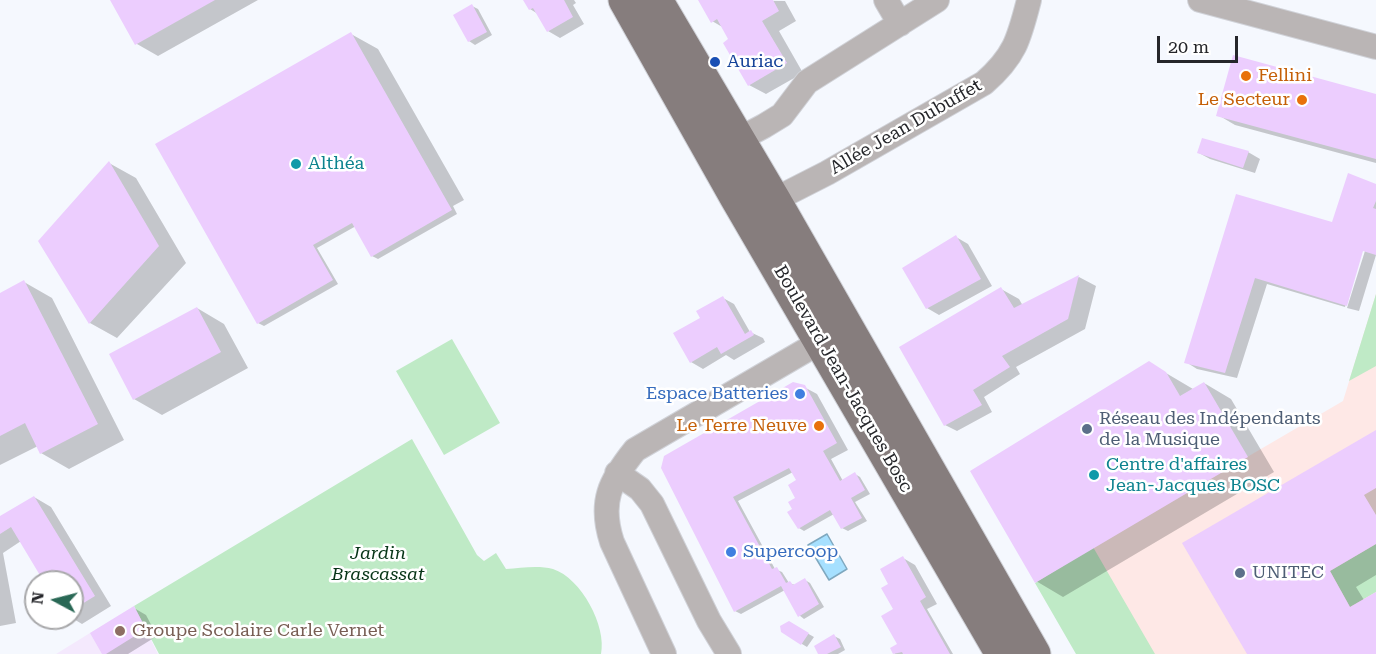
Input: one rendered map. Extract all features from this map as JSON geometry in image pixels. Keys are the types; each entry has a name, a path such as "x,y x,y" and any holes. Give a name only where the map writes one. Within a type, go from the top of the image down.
{"main road":[{"name":"Boulevard Jean-Jacques Bosc","path":"625,0 820,342 1002,654"},
{"name":"Boulevard Jean-Jacques Bosc","path":"656,0 774,200 1034,654"}],"street":[{"path":"886,0 900,24"},
{"path":"732,131 749,134 773,120 782,114 807,82 937,0"},
{"name":"Allée Jean Dubuffet","path":"774,200 827,173 984,83 1001,68 1012,52 1019,37 1029,0"},
{"path":"1200,0 1376,47"},
{"name":"Boulevard Jean-Jacques Bosc","path":"685,104 715,137 740,181 749,192 760,199 774,200"},
{"path":"664,654 612,542 607,526 606,505 617,473 635,450 820,342"},
{"path":"617,473 640,489 652,504 709,621 729,654"}],"shaded area":[{"path":"1376,294 1376,654 1076,654 1093,547 1343,401"},
{"name":"Groupe Scolaire Carle Vernet","path":"134,606 158,654 56,654 90,633"}],"green space":[{"path":"1376,294 1376,366 1349,381"},
{"path":"452,339 500,423 444,455 396,371"},
{"name":"Jardin Brascassat","path":"412,439 477,555 484,561 496,553 506,569 541,567 563,574 582,592 590,604 600,630 601,654 159,654 134,606"},
{"path":"1376,544 1376,592 1350,607 1330,571"},
{"path":"1093,547 1155,654 1076,654 1035,583"}],"water":[{"path":"827,534 847,569 829,580 808,545"}],"building":[{"path":"110,0 215,0 135,45"},
{"path":"523,0 564,0 573,17 547,32 533,8 529,10"},
{"path":"698,0 773,0 779,11 762,21 787,63 748,86 723,43 728,39 717,19 711,23"},
{"path":"472,4 487,32 468,42 453,15"},
{"name":"Althéa","path":"351,32 452,210 371,257 352,223 313,245 333,280 257,324 155,144"},
{"path":"1233,55 1376,94 1376,159 1216,116"},
{"path":"1202,138 1249,151 1243,168 1197,153"},
{"path":"109,161 159,246 89,324 38,241"},
{"path":"1348,173 1376,184 1376,201 1373,208 1376,209 1376,255 1363,251 1347,306 1255,278 1225,373 1184,363 1236,194 1332,222"},
{"path":"956,235 981,279 926,309 902,268"},
{"path":"1079,275 1068,319 1002,356 1010,367 973,390 982,405 944,426 899,347 1001,287 1014,308"},
{"path":"24,280 98,424 40,454 25,423 0,436 0,293"},
{"path":"723,296 745,334 751,330 754,335 721,354 717,347 690,363 673,333 700,318 696,311"},
{"path":"197,307 221,352 133,400 109,354"},
{"name":"Centre d'affaires Jean-Jacques BOSC","path":"1149,361 1166,372 1180,396 1204,382 1248,457 1035,583 970,471"},
{"path":"793,382 805,385 837,443 823,451 840,481 855,472 865,490 851,498 862,518 841,529 830,510 798,529 787,512 792,509 788,502 795,498 788,485 796,480 789,468 733,497 772,569 777,567 786,583 790,581 793,585 805,578 819,604 798,617 781,586 734,612 661,468 664,456"},
{"path":"1376,430 1376,488 1364,495 1376,515 1376,544 1330,571 1350,607 1376,592 1376,654 1247,654 1182,543"},
{"path":"34,496 79,570 37,570 11,527 0,534 0,516"},
{"path":"903,556 926,597 920,601 950,654 903,654 902,652 893,654 890,648 897,644 881,616 893,609 881,588 888,584 880,569"},
{"path":"84,578 95,596 84,603"},
{"path":"134,606 146,629 106,654 102,654 90,633"},
{"path":"789,621 809,633 801,645 781,632 780,626"},
{"path":"834,634 841,647 827,654 818,654 814,646"}],"place":[{"name":"Auriac","path":"715,62"},
{"name":"Fellini","path":"1246,76"},
{"name":"Le Secteur","path":"1302,100"},
{"name":"Althéa","path":"296,164"},
{"name":"Espace Batteries","path":"800,394"},
{"name":"Le Terre Neuve","path":"819,426"},
{"name":"Réseau des Indépendants de la Musique","path":"1087,429"},
{"name":"Centre d'affaires Jean-Jacques BOSC","path":"1094,475"},
{"name":"Supercoop","path":"731,552"},
{"name":"UNITEC","path":"1240,573"},
{"name":"Groupe Scolaire Carle Vernet","path":"120,631"}]}
